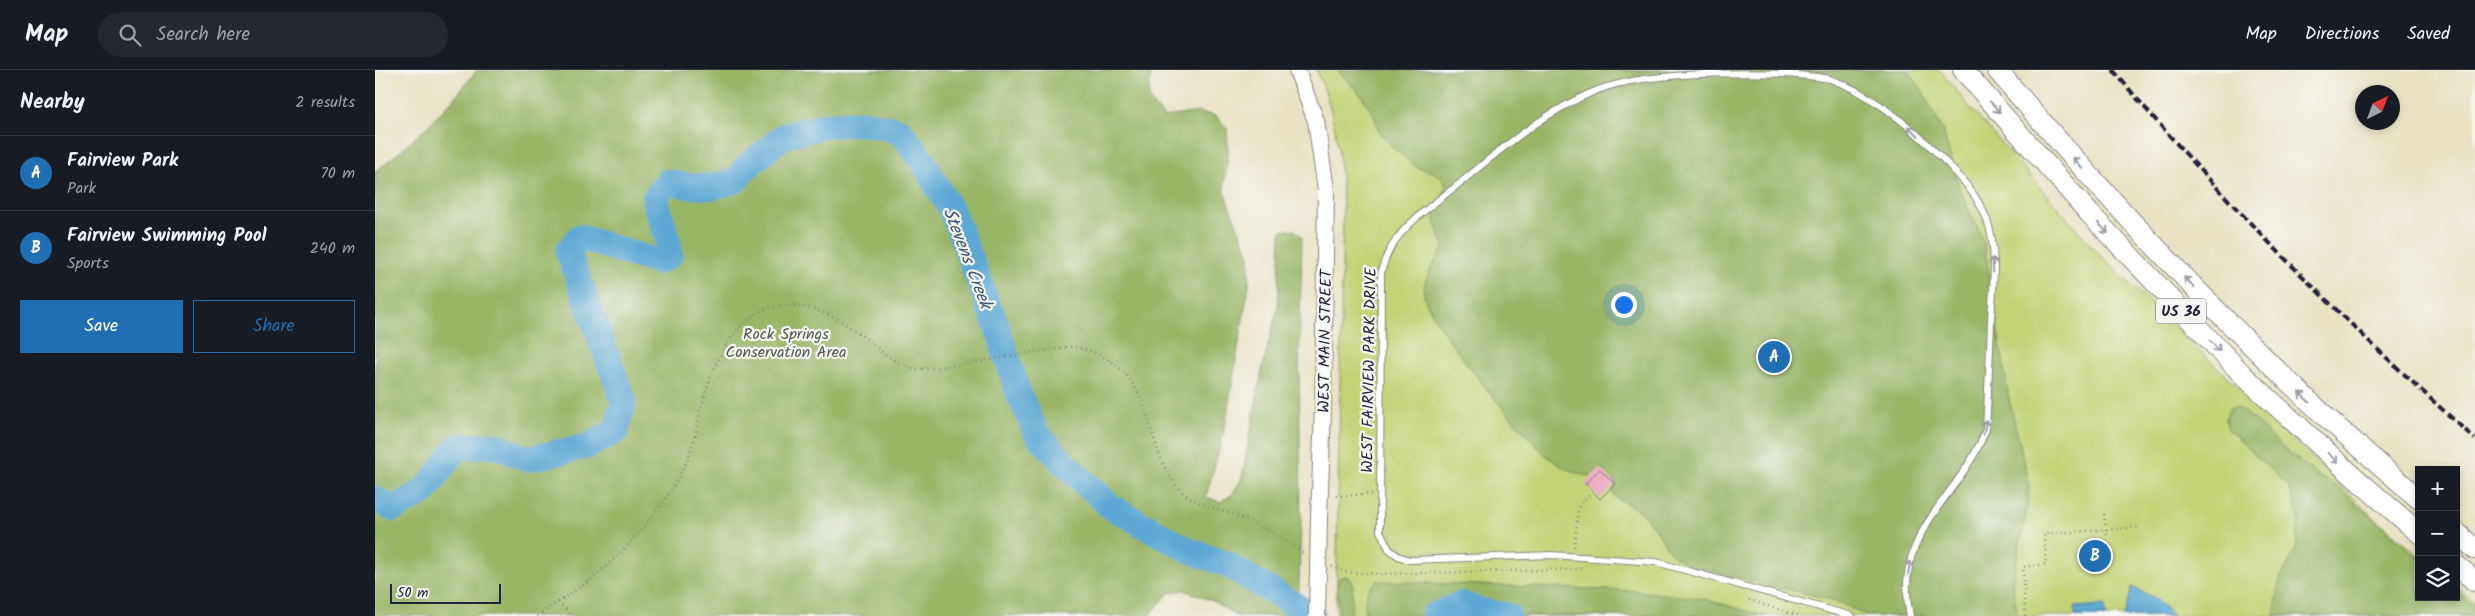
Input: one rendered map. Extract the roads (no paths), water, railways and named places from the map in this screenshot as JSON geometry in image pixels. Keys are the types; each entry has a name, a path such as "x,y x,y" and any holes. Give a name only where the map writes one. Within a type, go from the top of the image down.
{"main road":[{"name":"US 36","path":"1963,70 2090,214 2244,376 2353,476 2415,529"},
{"name":"US 36","path":"1997,70 2105,194 2194,287 2313,405 2415,495"},
{"path":"2460,535 2475,548"},
{"path":"2460,568 2475,581"}],"street":[{"name":"WEST MAIN STREET","path":"1297,70 1316,121 1326,190 1323,408 1317,616"}],"lane":[{"name":"WEST FAIRVIEW PARK DRIVE","path":"1852,616 1663,563 1574,556 1409,560 1398,556 1389,549 1380,531 1379,494 1381,274 1384,258 1391,244 1413,222 1521,135 1567,105 1600,89 1668,74 1757,70 1802,73 1830,79 1880,105 1926,142 1969,189 1986,217 1992,237 1993,270 1986,429 1972,459 1928,521 1917,540 1910,559 1906,584 1910,616"}],"water":[{"path":"2132,587 2157,599 2173,616 2124,616"},
{"path":"2105,605 2106,616 2075,616 2075,607"}],"waterway":[{"name":"Stevens Creek","path":"375,499 393,509 425,491 457,447 495,445 528,459 588,446 616,431 624,402 568,251 579,237 657,262 670,255 667,236 654,199 667,182 712,187 736,180 745,168 784,136 826,125 867,123 900,131 922,160 953,214 998,330 1019,395 1036,433 1072,471 1111,507 1188,550 1226,564 1313,616"},
{"name":"Stevens Creek","path":"1433,616 1461,604 1477,610 1508,616"}],"railway":[{"path":"2113,70 2198,167 2287,261 2333,307 2475,439"}],"place":[{"name":"Fairview Park","path":"1774,357"},
{"name":"Fairview Swimming Pool","path":"2095,556"}],"park label":[{"name":"Rock Springs Conservation Area","path":"786,342"}]}
